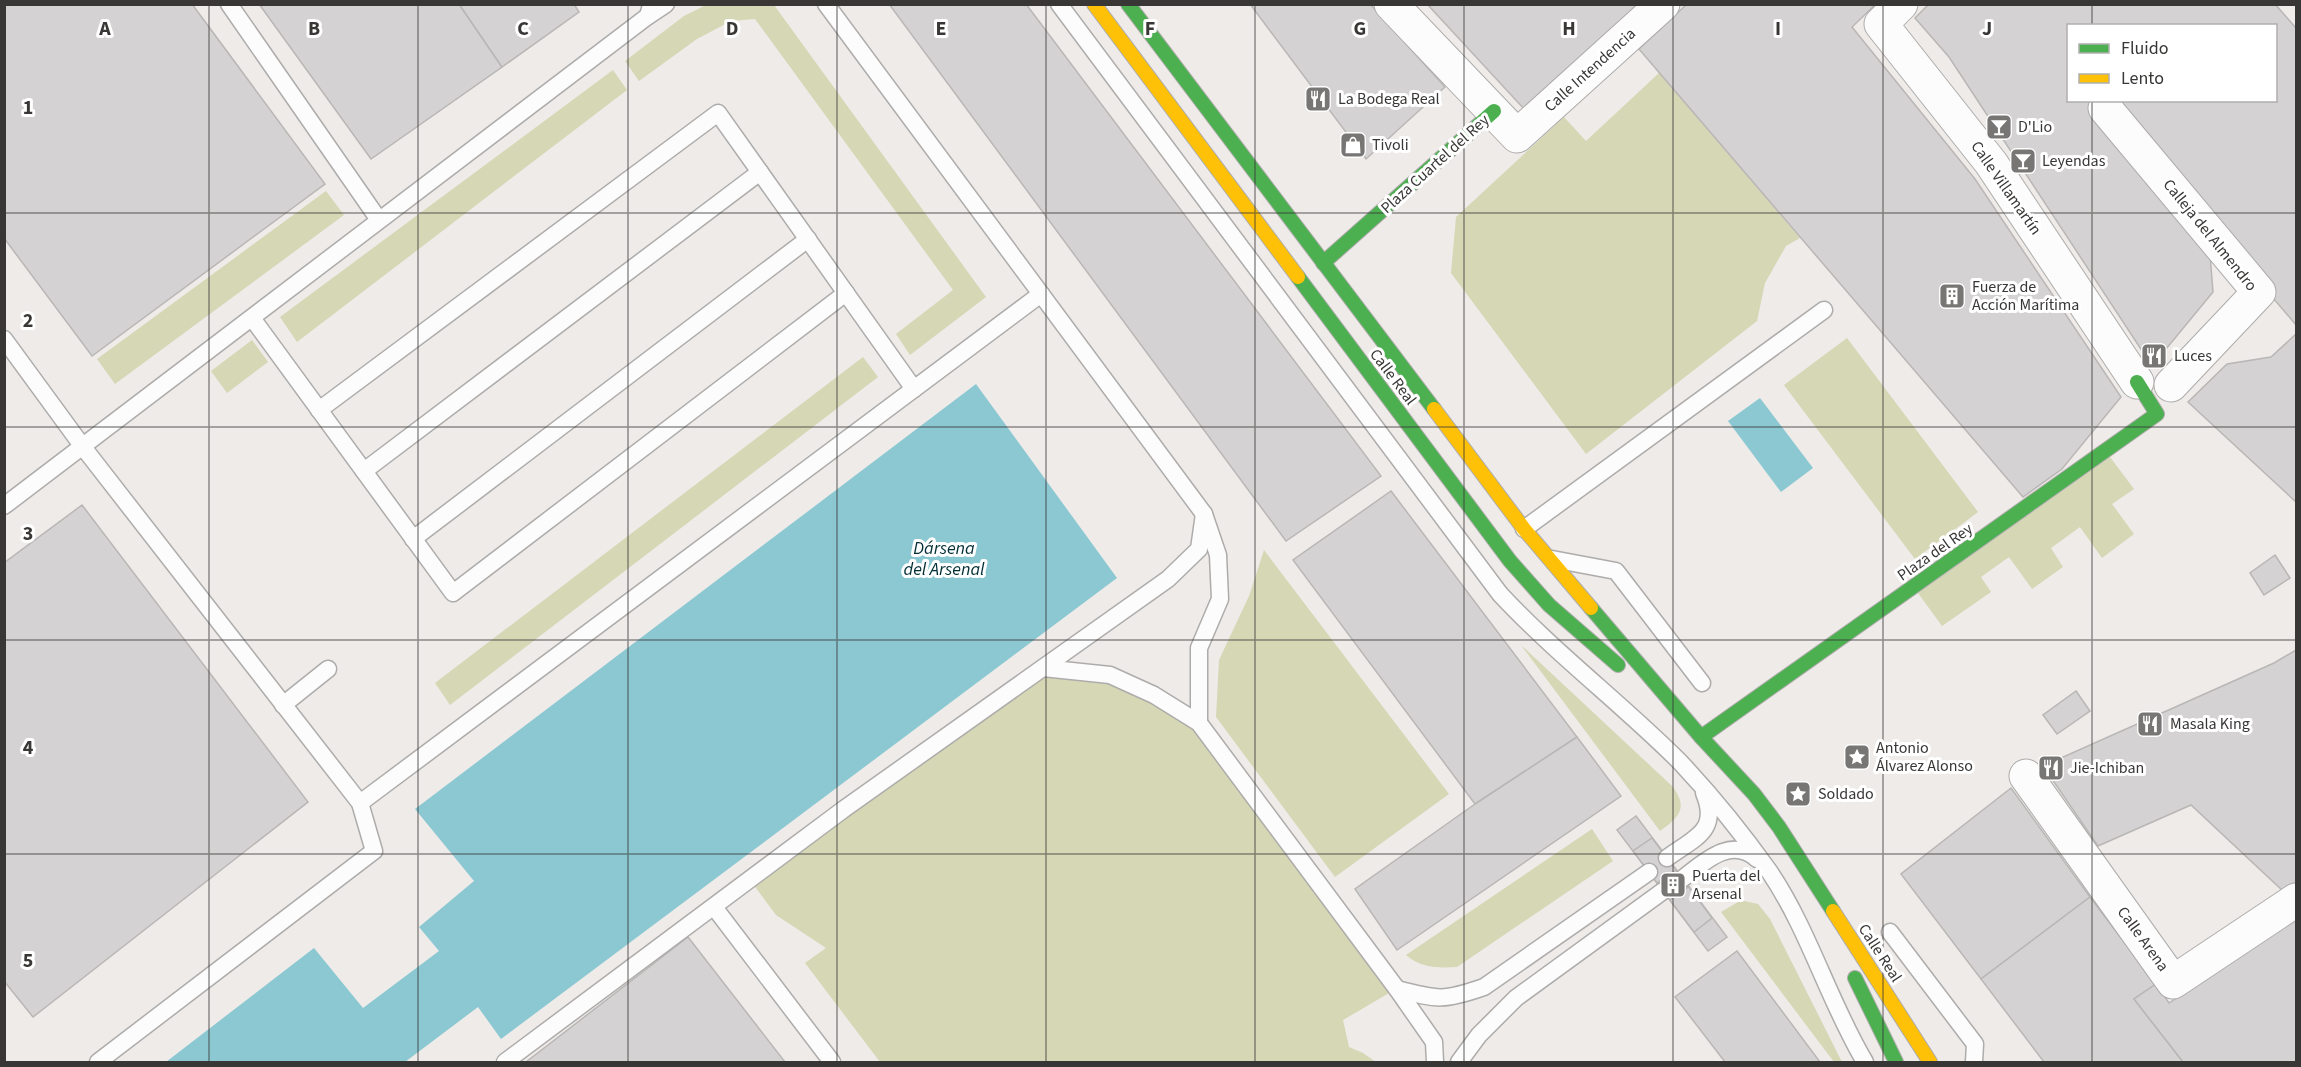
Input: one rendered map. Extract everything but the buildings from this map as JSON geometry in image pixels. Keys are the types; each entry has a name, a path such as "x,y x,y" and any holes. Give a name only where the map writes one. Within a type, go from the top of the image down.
{"main road":[{"name":"Calle Real","path":"1094,4 1510,561 1549,605 1701,737"},
{"name":"Calle Real","path":"1128,4 1524,529 1701,737 1754,794 1802,862 1930,1062"},
{"name":"Plaza Cuartel del Rey","path":"1323,263 1494,111"},
{"name":"Plaza del Rey","path":"1701,737 2157,414 2137,382"},
{"name":"Calle Real","path":"1802,862 1896,1062"}],"street":[{"name":"Plaza Cuartel del Rey","path":"1390,4 1517,136"},
{"name":"Calle Intendencia","path":"1517,136 1663,4"},
{"name":"Calle Villamartín","path":"1901,4 1881,24 1991,163 2137,382"},
{"name":"Calleja del Almendro","path":"2105,108 2259,292 2171,385"},
{"name":"Calle Arena","path":"2026,776 2173,982 2296,900"}],"lane":[{"path":"229,4 379,220"},
{"path":"4,507 650,10 666,4"},
{"path":"826,4 1204,514 1218,555 1220,599 1199,648 1199,723"},
{"path":"1059,4 1500,594 1528,624 1653,737 1698,782 1768,870 1812,953 1865,1062"},
{"path":"319,410 718,113 914,389"},
{"path":"364,471 760,172"},
{"path":"413,538 808,239"},
{"path":"252,318 453,592 846,293"},
{"path":"360,804 1041,294"},
{"path":"1524,529 1824,310"},
{"path":"4,339 83,447 360,804 374,851 98,1062"},
{"path":"505,1062 844,809 1168,579 1199,549 1204,514"},
{"path":"1548,558 1616,571 1702,683"},
{"path":"1043,668 1110,675 1154,695 1199,723 1434,1042 1435,1062"},
{"path":"283,705 328,669"},
{"path":"1667,858 1699,835 1709,823 1710,806 1698,782"},
{"path":"1682,879 1714,855 1728,849 1753,856 1768,870"},
{"path":"1397,989 1432,998 1455,997 1484,987 1648,872"},
{"path":"1459,1062 1479,1035 1516,998 1664,891"},
{"path":"714,907 832,1062"},
{"path":"1890,932 1975,1044 1974,1062"}],"green space":[{"path":"706,5 774,5 986,297 910,355 896,334 953,290 755,19 731,21 697,39 639,81 625,61 684,16"},
{"path":"613,70 627,90 297,342 280,317"},
{"path":"1659,73 1800,238 1786,246 1765,283 1757,321 1586,454 1451,273 1456,217 1564,117 1586,141"},
{"path":"326,191 344,215 115,384 97,359"},
{"path":"1847,338 1978,512 1915,559 1784,385"},
{"path":"252,340 268,362 227,393 211,371"},
{"path":"863,357 878,377 450,705 435,683"},
{"path":"2110,457 2134,489 2112,504 2134,534 2102,558 2080,527 2051,548 2063,567 2032,589 2009,557 1981,577 1991,592 1942,626 1918,593"},
{"path":"1264,550 1449,794 1335,877 1216,717 1219,660 1249,596"},
{"path":"1521,645 1672,786 1681,806 1680,812 1667,826 1660,831"},
{"path":"1043,668 1110,675 1199,723 1396,989 1343,1020 1349,1047 1376,1062 880,1062 805,963 826,948 776,915 750,880"},
{"path":"1592,829 1613,861 1457,967 1424,965 1406,955"},
{"path":"1744,901 1758,904 1770,919 1842,1062 1834,1062 1721,912"}],"water":[{"name":"Dársena del Arsenal","path":"976,384 1117,578 501,1039 478,1007 405,1062 166,1062 314,948 363,1008 439,951 419,927 474,881 415,809"},
{"path":"1760,398 1813,468 1781,492 1728,421"}],"traffic: fast":[{"path":"1128,4 1434,409"},
{"path":"1323,263 1494,111"},
{"path":"1298,277 1510,561 1549,605 1618,665"},
{"path":"1701,737 2157,414 2137,382"},
{"path":"1591,608 1701,737 1754,794 1779,827 1833,911"},
{"path":"1855,978 1896,1062"}],"traffic: slow":[{"path":"1094,4 1298,277"},
{"path":"1434,409 1524,529 1591,608"},
{"path":"1833,911 1930,1062"}],"place":[{"name":"La Bodega Real","path":"1318,99"},
{"name":"D'Lio","path":"1999,127"},
{"name":"Tivoli","path":"1353,145"},
{"name":"Leyendas","path":"2023,161"},
{"name":"Fuerza de Acción Marítima","path":"1952,296"},
{"name":"Luces","path":"2154,356"},
{"name":"Masala King","path":"2150,724"},
{"name":"Antonio Álvarez Alonso","path":"1857,757"},
{"name":"Jie-Ichiban","path":"2051,768"},
{"name":"Soldado","path":"1798,794"},
{"name":"Puerta del Arsenal","path":"1673,885"}]}
